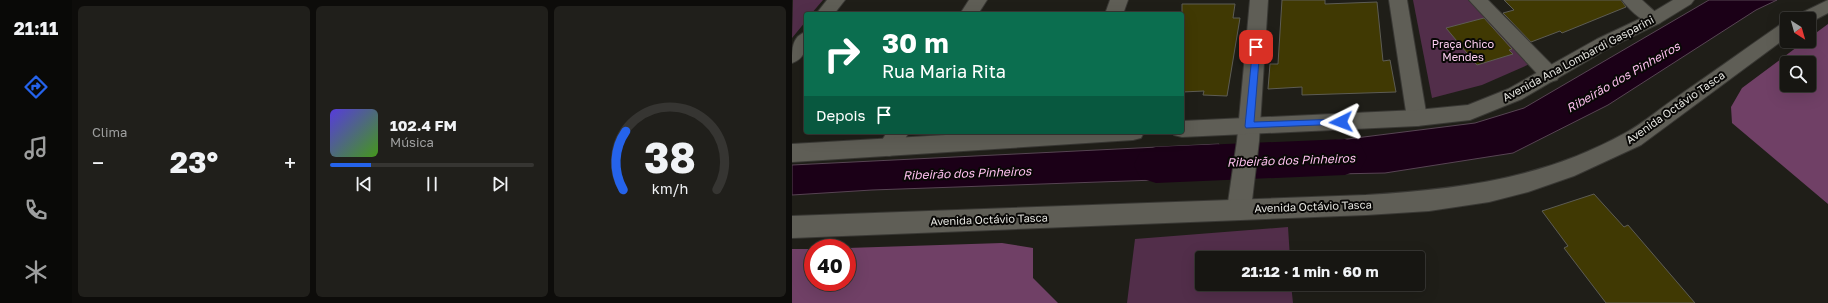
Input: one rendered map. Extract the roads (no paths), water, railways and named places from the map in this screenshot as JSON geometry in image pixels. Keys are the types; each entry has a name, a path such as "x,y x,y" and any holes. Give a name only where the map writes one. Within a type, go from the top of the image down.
{"street":[{"path":"827,12 836,0"},
{"path":"970,12 978,0"},
{"path":"1115,12 1119,0"},
{"path":"1239,200 1249,134 1260,0"},
{"path":"1398,0 1417,118"},
{"path":"1478,0 1550,75"},
{"path":"1631,0 1654,18"},
{"name":"Avenida Ana Lombardi Gasparini","path":"1184,129 1249,134 1470,112 1515,94 1604,43 1654,18 1685,0"},
{"path":"1816,12 1828,6"},
{"name":"Avenida Octávio Tasca","path":"792,227 1239,200 1429,201 1489,192 1528,183 1566,170 1633,139 1780,33"},
{"path":"792,56 804,41"},
{"path":"792,152 894,139 1071,134"}],"water":[{"path":"1709,0 1777,0 1756,10 1608,105 1513,153 1385,173 1284,175 1284,147 1475,123 1524,108"},
{"path":"1219,144 1213,178 872,190 792,195 792,165"}],"waterway":[{"name":"Ribeirão dos Pinheiros","path":"1156,165 1345,157"}],"park label":[{"name":"Praça Chico Mendes","path":"1463,49"}]}
